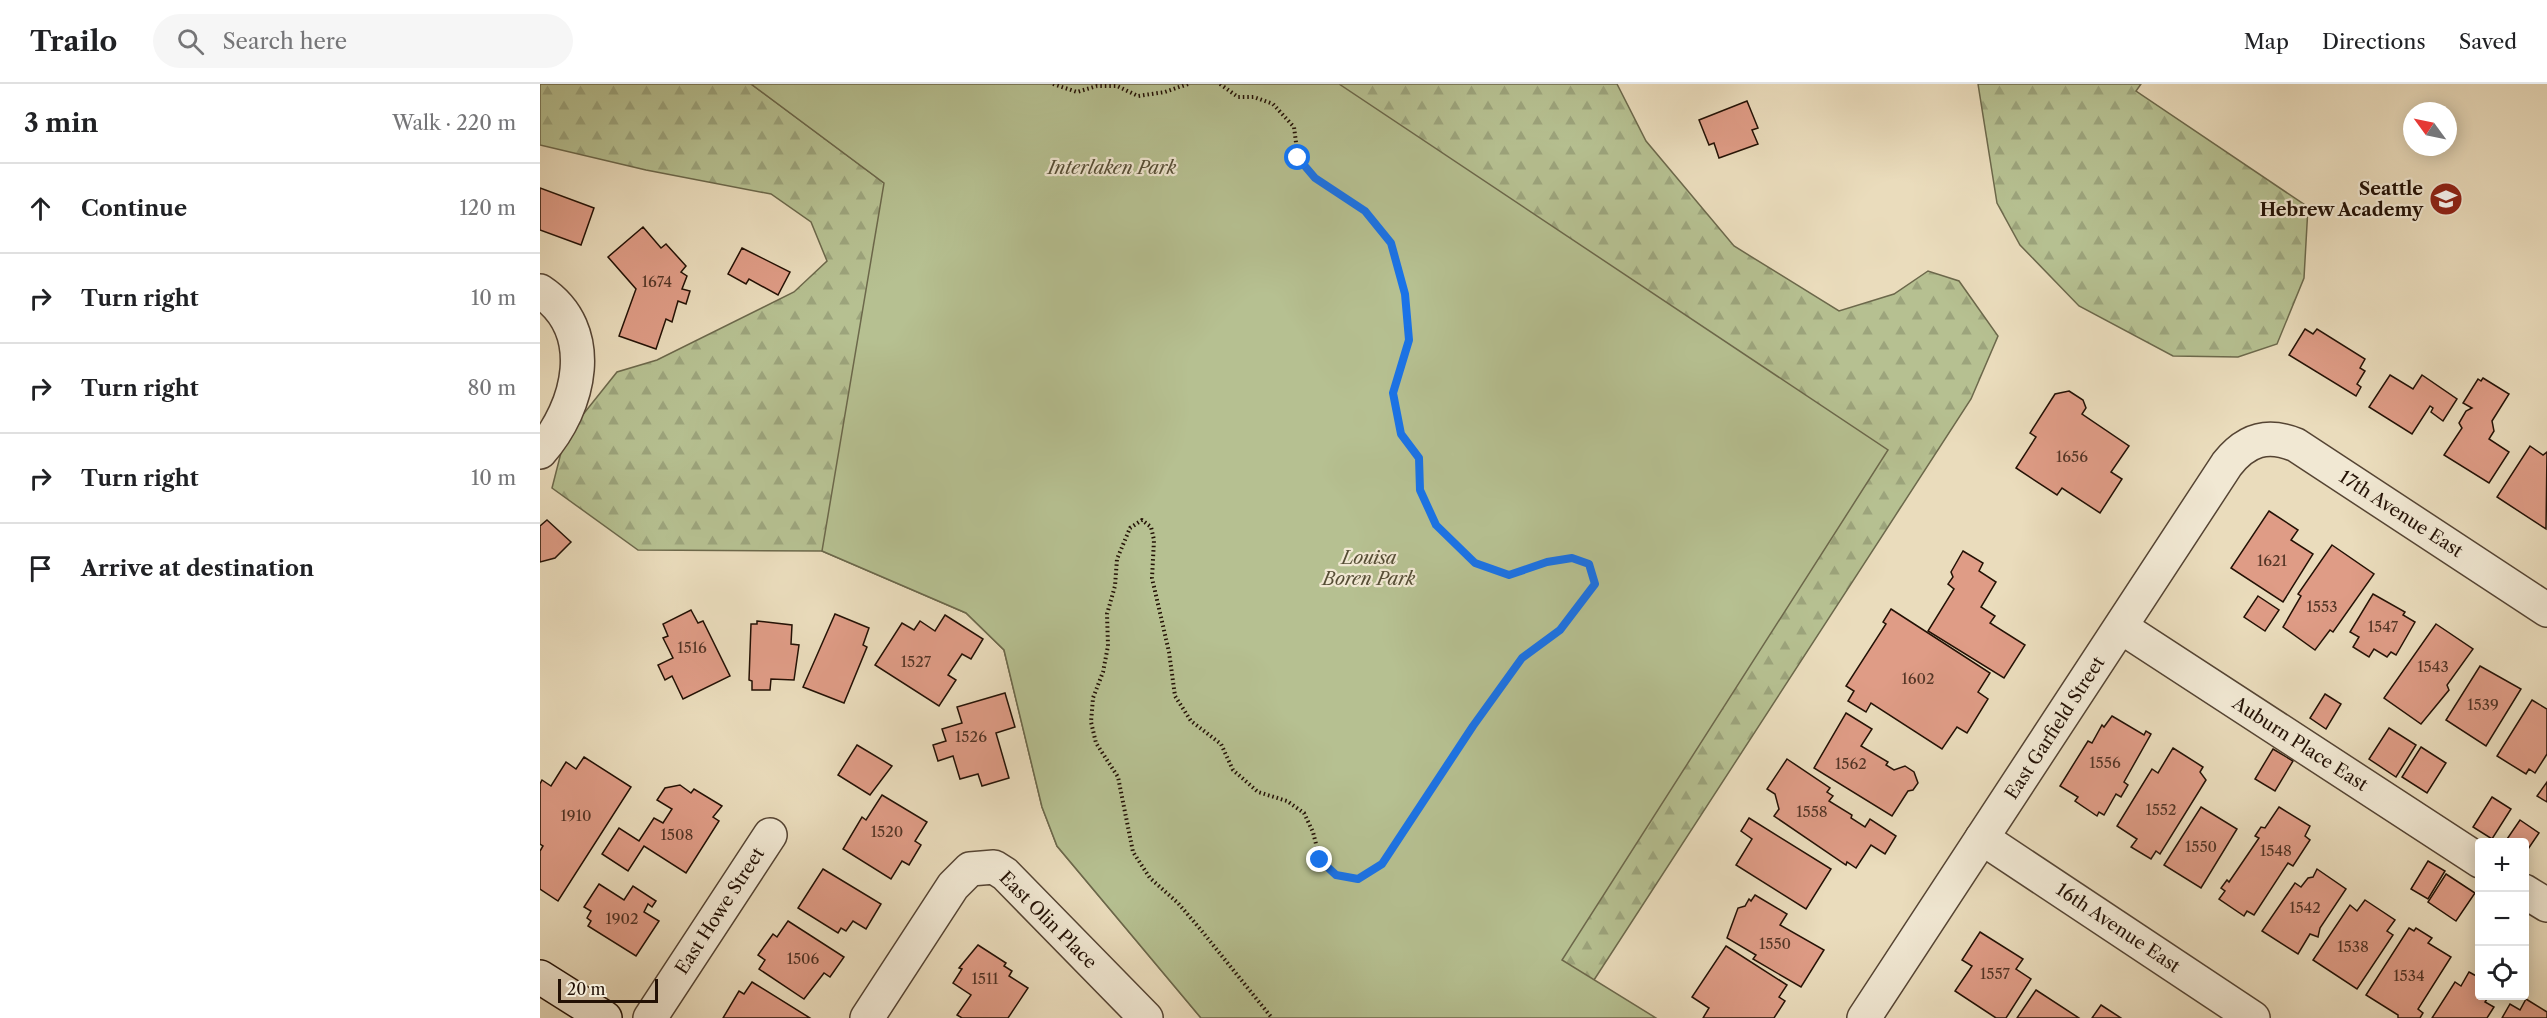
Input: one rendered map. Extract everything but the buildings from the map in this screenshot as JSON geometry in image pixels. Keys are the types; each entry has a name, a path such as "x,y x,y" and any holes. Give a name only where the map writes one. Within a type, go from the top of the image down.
{"street":[{"path":"540,291 552,299 565,314 574,331 577,360 570,408 562,423 540,452"},
{"name":"17th Avenue East","path":"2250,442 2275,438 2296,445 2547,610"},
{"name":"East Garfield Street","path":"1864,1018 2227,464 2250,442"},
{"name":"Auburn Place East","path":"2121,627 2475,858"},
{"name":"East Howe Street","path":"650,1018 770,835"},
{"name":"16th Avenue East","path":"1982,838 2253,1018"},
{"name":"East Olin Place","path":"867,1018 954,886 970,869 994,867 1005,874 1146,1018"},
{"path":"2526,892 2547,905"},
{"path":"540,977 604,1018"}],"path":[{"path":"1053,84 1077,92 1097,86 1117,86 1138,96 1165,92 1188,84"},
{"path":"1221,84 1238,97 1254,97 1273,104 1294,127 1298,158 1315,178 1365,211 1391,243 1405,294 1409,340 1393,393 1401,434 1419,458 1420,490 1436,525 1475,563 1509,575 1547,562 1572,558 1589,564 1595,584 1560,630 1522,658 1473,726 1382,864 1358,879 1336,875 1320,860 1313,832 1304,813 1287,801 1258,792 1233,770 1221,744 1191,721 1175,696 1169,652 1152,578 1154,540 1151,527 1142,520 1130,528 1117,559 1115,585 1107,614 1108,646 1103,672 1093,698 1091,722 1096,743 1118,777 1133,852 1150,879 1178,903 1272,1018"}],"green space":[{"name":"Louisa Boren Park","path":"540,84 751,84 884,183 1269,84 1617,84 1646,141 1734,246 1839,311 1894,294 1928,271 1959,281 1998,336 1971,399 1594,980 1201,1018 1057,846 1042,807 1004,650 966,613 822,551 638,550 552,488 565,437 617,372 657,360 794,292 827,261 811,222 771,194 646,170 540,145"},
{"name":"Louisa Boren Park","path":"751,84 1339,84 1888,450 1562,960 1656,1018 1201,1018 1057,846 1042,807 1004,650 966,613 822,551 884,183"},
{"path":"1978,84 2141,84 2136,91 2308,207 2304,278 2277,344 2238,357 2173,356 2079,306 2020,245 1997,203"}],"place":[{"name":"Seattle Hebrew Academy","path":"2446,199"}],"route":[{"path":"1298,158 1315,178 1365,211 1391,243 1405,294 1409,340 1393,393 1401,434 1419,458 1420,490 1436,525 1475,563 1509,575 1547,562 1572,558 1589,564 1595,584 1560,630 1522,658 1473,726 1382,864 1358,879 1336,875 1320,860"}],"park label":[{"name":"Interlaken Park","path":"1112,168"}]}
